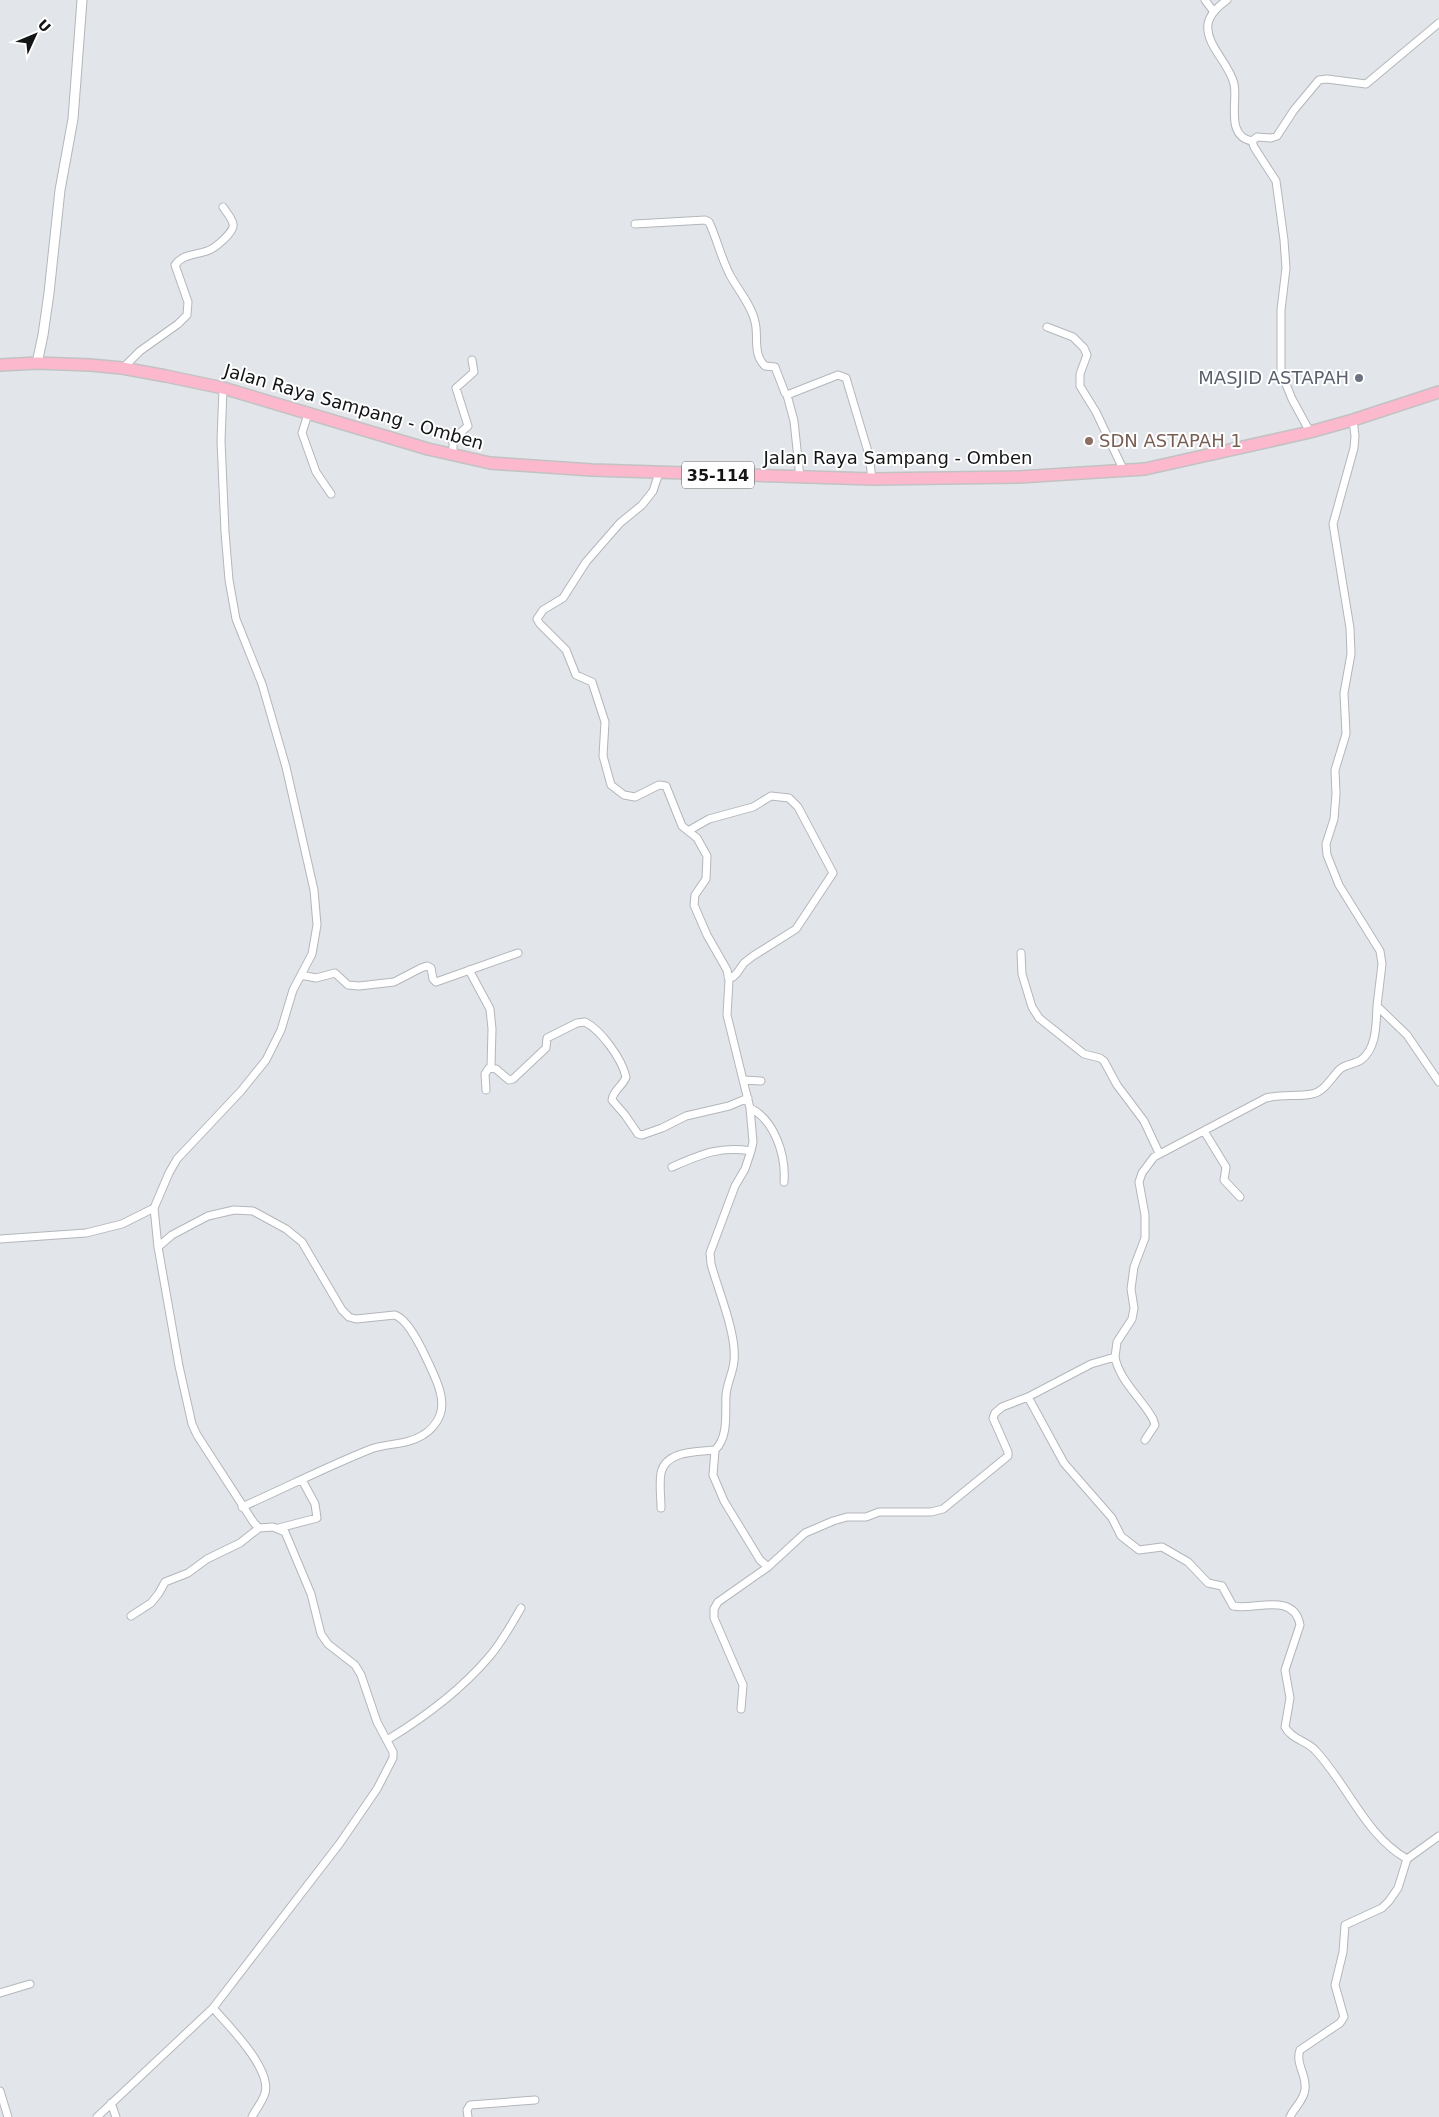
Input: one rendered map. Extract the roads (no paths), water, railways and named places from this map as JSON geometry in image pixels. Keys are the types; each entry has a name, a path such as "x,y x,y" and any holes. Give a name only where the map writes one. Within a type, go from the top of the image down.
{"main road":[{"name":"Jalan Raya Sampang - Omben","path":"0,365 37,363 122,368 222,388 453,455 510,465 659,473 872,480 1019,477 1145,469 1310,432 1439,392"}],"street":[{"path":"37,363 49,293 60,190 74,119 82,0"},
{"path":"1205,0 1214,12"},
{"path":"1227,0 1214,12 1208,23 1208,29 1212,43 1234,81 1235,122 1238,131 1245,138 1252,141 1276,181 1286,268 1280,337 1281,372 1292,399 1310,432"},
{"path":"1252,141 1257,137 1271,138 1277,136 1294,110 1319,80 1327,79 1366,84 1439,23"},
{"path":"122,368 140,351 178,324 187,315 188,302 175,265 180,258 208,250 228,235 233,228 233,224 223,207"},
{"path":"635,224 705,220 709,222 715,242 754,319 755,341 761,360 765,366 775,367 783,390 787,395 794,420 800,478"},
{"path":"1047,327 1072,337 1084,348 1087,355 1080,374 1080,386 1096,412 1124,470"},
{"path":"453,455 454,440 468,426 456,388 474,372 472,360"},
{"path":"787,395 838,374 844,376 864,436 872,480"},
{"path":"222,388 221,440 225,532 229,580 236,619 270,708 286,767 317,909 314,944 293,990 281,1030 266,1060 177,1160 169,1173 154,1208 158,1247 179,1366 192,1424 242,1507 259,1528"},
{"path":"308,414 302,433 316,472 331,494"},
{"path":"1145,1440 1154,1425 1153,1419 1116,1363 1115,1357 1117,1342 1132,1318 1134,1308 1131,1289 1134,1268 1145,1238 1145,1215 1139,1182 1147,1165 1159,1153 1266,1098 1281,1094 1312,1094 1322,1090 1342,1067 1361,1060 1372,1045 1375,1032 1382,964 1380,951 1339,885 1327,855 1326,844 1334,815 1336,794 1335,770 1346,734 1344,693 1351,654 1349,621 1333,524 1354,448 1353,420"},
{"path":"659,473 653,491 642,505 620,523 586,562 563,598 543,610 538,619 540,624 566,650 576,674 592,682 605,722 602,756 611,785 624,795 635,797 659,785 666,786 682,826 700,842 707,856 706,879 695,895 694,905 707,935 727,970 727,1015 748,1098 753,1142 745,1169 735,1186 710,1253 710,1264 732,1335 735,1360 726,1393 724,1433 720,1444 715,1450 712,1470 724,1501 760,1560 768,1567"},
{"path":"688,831 716,817 753,807 771,796 784,797 793,801 798,807 833,873 796,929 753,956 737,973 728,976"},
{"path":"1021,952 1022,974 1032,1007 1039,1018 1084,1054 1100,1058 1104,1061 1117,1084 1144,1121 1159,1153"},
{"path":"301,975 316,978 335,973 348,985 359,986 394,982 426,966 431,968 433,980 436,982 455,977 469,970 518,953"},
{"path":"469,970 491,1014 490,1067 485,1074 486,1090"},
{"path":"1377,1006 1407,1035 1438,1080"},
{"path":"490,1067 511,1080 546,1048 546,1038 577,1023 585,1022 596,1031 619,1058 626,1077 614,1093 612,1100 638,1134 642,1135 662,1128 686,1116 729,1106 748,1098"},
{"path":"744,1080 761,1081"},
{"path":"750,1108 763,1115 772,1131 782,1159 784,1182"},
{"path":"1204,1131 1226,1167 1224,1180 1240,1197"},
{"path":"672,1167 717,1150 735,1148 751,1151"},
{"path":"0,1239 86,1232 122,1224 154,1208"},
{"path":"158,1247 172,1235 203,1218 234,1210 253,1211 286,1229 302,1242 342,1310 349,1317 356,1319 397,1315 402,1319 414,1336 438,1384 442,1407 440,1417 422,1436 404,1443 373,1448 242,1507"},
{"path":"741,1710 743,1685 714,1618 714,1609 718,1602 768,1567 805,1533 833,1521 847,1517 866,1517 879,1512 931,1512 943,1508 1006,1458 1008,1452 995,1425 993,1415 1002,1407 1028,1397 1091,1364 1115,1357"},
{"path":"1028,1397 1064,1463 1112,1518 1121,1536 1132,1546 1139,1550 1162,1547 1188,1562 1208,1583 1222,1586 1233,1606 1240,1607 1271,1603 1285,1606 1295,1614 1299,1619 1300,1625 1285,1670 1290,1698 1285,1727 1290,1734 1316,1750 1380,1838 1407,1859"},
{"path":"661,1508 661,1475 665,1464 681,1454 715,1450"},
{"path":"131,1616 160,1593 165,1582 188,1573 215,1554 240,1543 259,1528 279,1528 317,1518 315,1504 302,1480"},
{"path":"96,2117 214,2008 340,1842 377,1789 393,1758 393,1752 377,1722 361,1675 355,1665 328,1644 321,1634 311,1594 286,1532 279,1528"},
{"path":"387,1740 421,1719 445,1701 489,1657 521,1608"},
{"path":"1290,2117 1303,2099 1306,2088 1298,2059 1300,2050 1340,2023 1344,2017 1335,1985 1343,1952 1345,1925 1382,1908 1398,1888 1407,1859 1439,1836"},
{"path":"0,1993 30,1984"},
{"path":"214,2008 255,2058 265,2080 265,2093 252,2117"},
{"path":"0,2091 8,2117"},
{"path":"468,2117 467,2110 470,2105 536,2100"},
{"path":"111,2103 116,2117"}],"place":[{"name":"MASJID ASTAPAH","path":"1359,378"},
{"name":"SDN ASTAPAH 1","path":"1089,441"}]}
